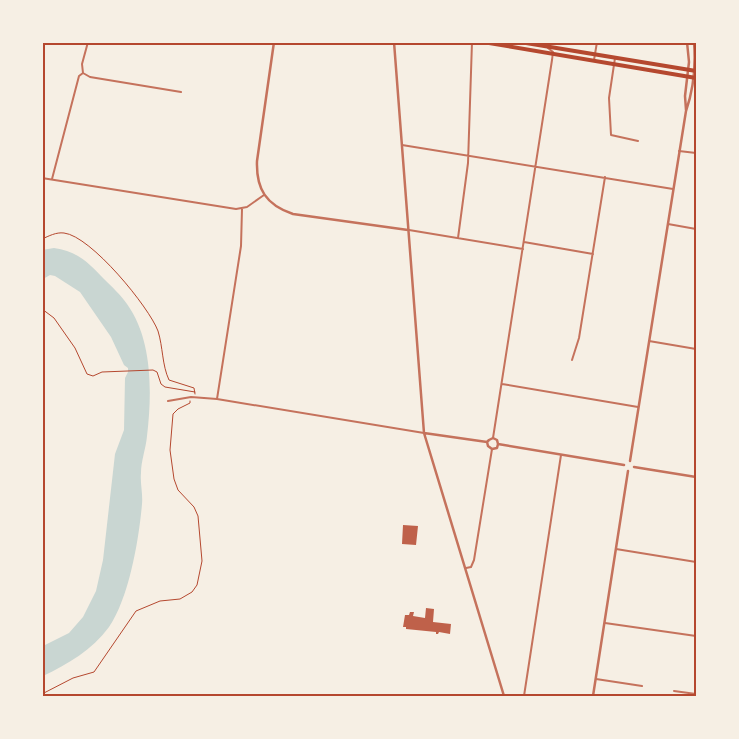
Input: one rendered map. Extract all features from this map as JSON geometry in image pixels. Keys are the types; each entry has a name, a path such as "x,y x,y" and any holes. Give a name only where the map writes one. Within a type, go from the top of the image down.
{"highway":[{"path":"483,42 695,78"},
{"path":"520,42 696,71"}],"street":[{"path":"83,73 82,64 88,42"},
{"path":"274,42 257,161 257,177 264,195 276,207 293,214 523,249"},
{"path":"395,42 424,433 504,696"},
{"path":"458,238 468,154 472,42"},
{"path":"594,61 597,42"},
{"path":"686,111 688,42"},
{"path":"630,461 686,111 695,78 694,42"},
{"path":"525,49 526,43"},
{"path":"498,444 494,438 553,54 551,49 539,45"},
{"path":"615,58 609,98 611,135 638,140"},
{"path":"83,73 90,77 181,92"},
{"path":"52,179 79,76 83,73"},
{"path":"402,144 673,189"},
{"path":"680,151 696,153"},
{"path":"572,360 579,338 605,177"},
{"path":"42,178 242,209 264,195"},
{"path":"217,399 241,246 242,209"},
{"path":"668,224 696,229"},
{"path":"524,242 592,254"},
{"path":"649,341 696,349"},
{"path":"502,384 638,407"},
{"path":"168,401 190,398 217,399 424,433 488,442 494,438"},
{"path":"488,442 488,446 492,449"},
{"path":"492,449 497,448 498,444"},
{"path":"498,444 624,465"},
{"path":"464,569 471,567 474,560 492,449"},
{"path":"524,696 561,455"},
{"path":"624,465 627,461 630,461"},
{"path":"630,461 634,464 634,467"},
{"path":"624,465 624,468 628,471"},
{"path":"628,471 633,470 634,467"},
{"path":"634,467 696,476"},
{"path":"593,696 628,471"},
{"path":"616,549 696,562"},
{"path":"604,623 696,636"},
{"path":"596,678 642,686"},
{"path":"674,691 696,694"}],"path":[{"path":"42,239 56,234 68,234 85,242 103,258 148,312 155,325 170,380 194,388 195,398"},
{"path":"42,309 54,318 74,348 87,374 93,376 102,372 151,370 157,372 165,387 195,392"},
{"path":"42,694 73,678 94,672 136,611 160,602 180,599 192,592 197,585 202,561 198,516 194,507 176,485 170,450 173,414 190,403 190,398"}],"shaded area":[{"path":"54,248 76,255 88,263 122,297 136,318 142,334 149,368 150,403 141,468 142,500 138,534 132,568 122,600 109,627 95,643 61,667 43,676 43,646 69,633 83,617 96,591 103,560 115,454 124,430 125,378 128,372 128,368 124,365 111,337 80,292 55,276 50,275 43,279 42,250"}],"building":[{"path":"403,525 418,526 416,545 402,544"},
{"path":"426,608 434,609 433,622 451,624 450,634 439,632 436,634 436,632 406,629 406,627 403,627 405,615 414,612 413,616 425,618"}]}
